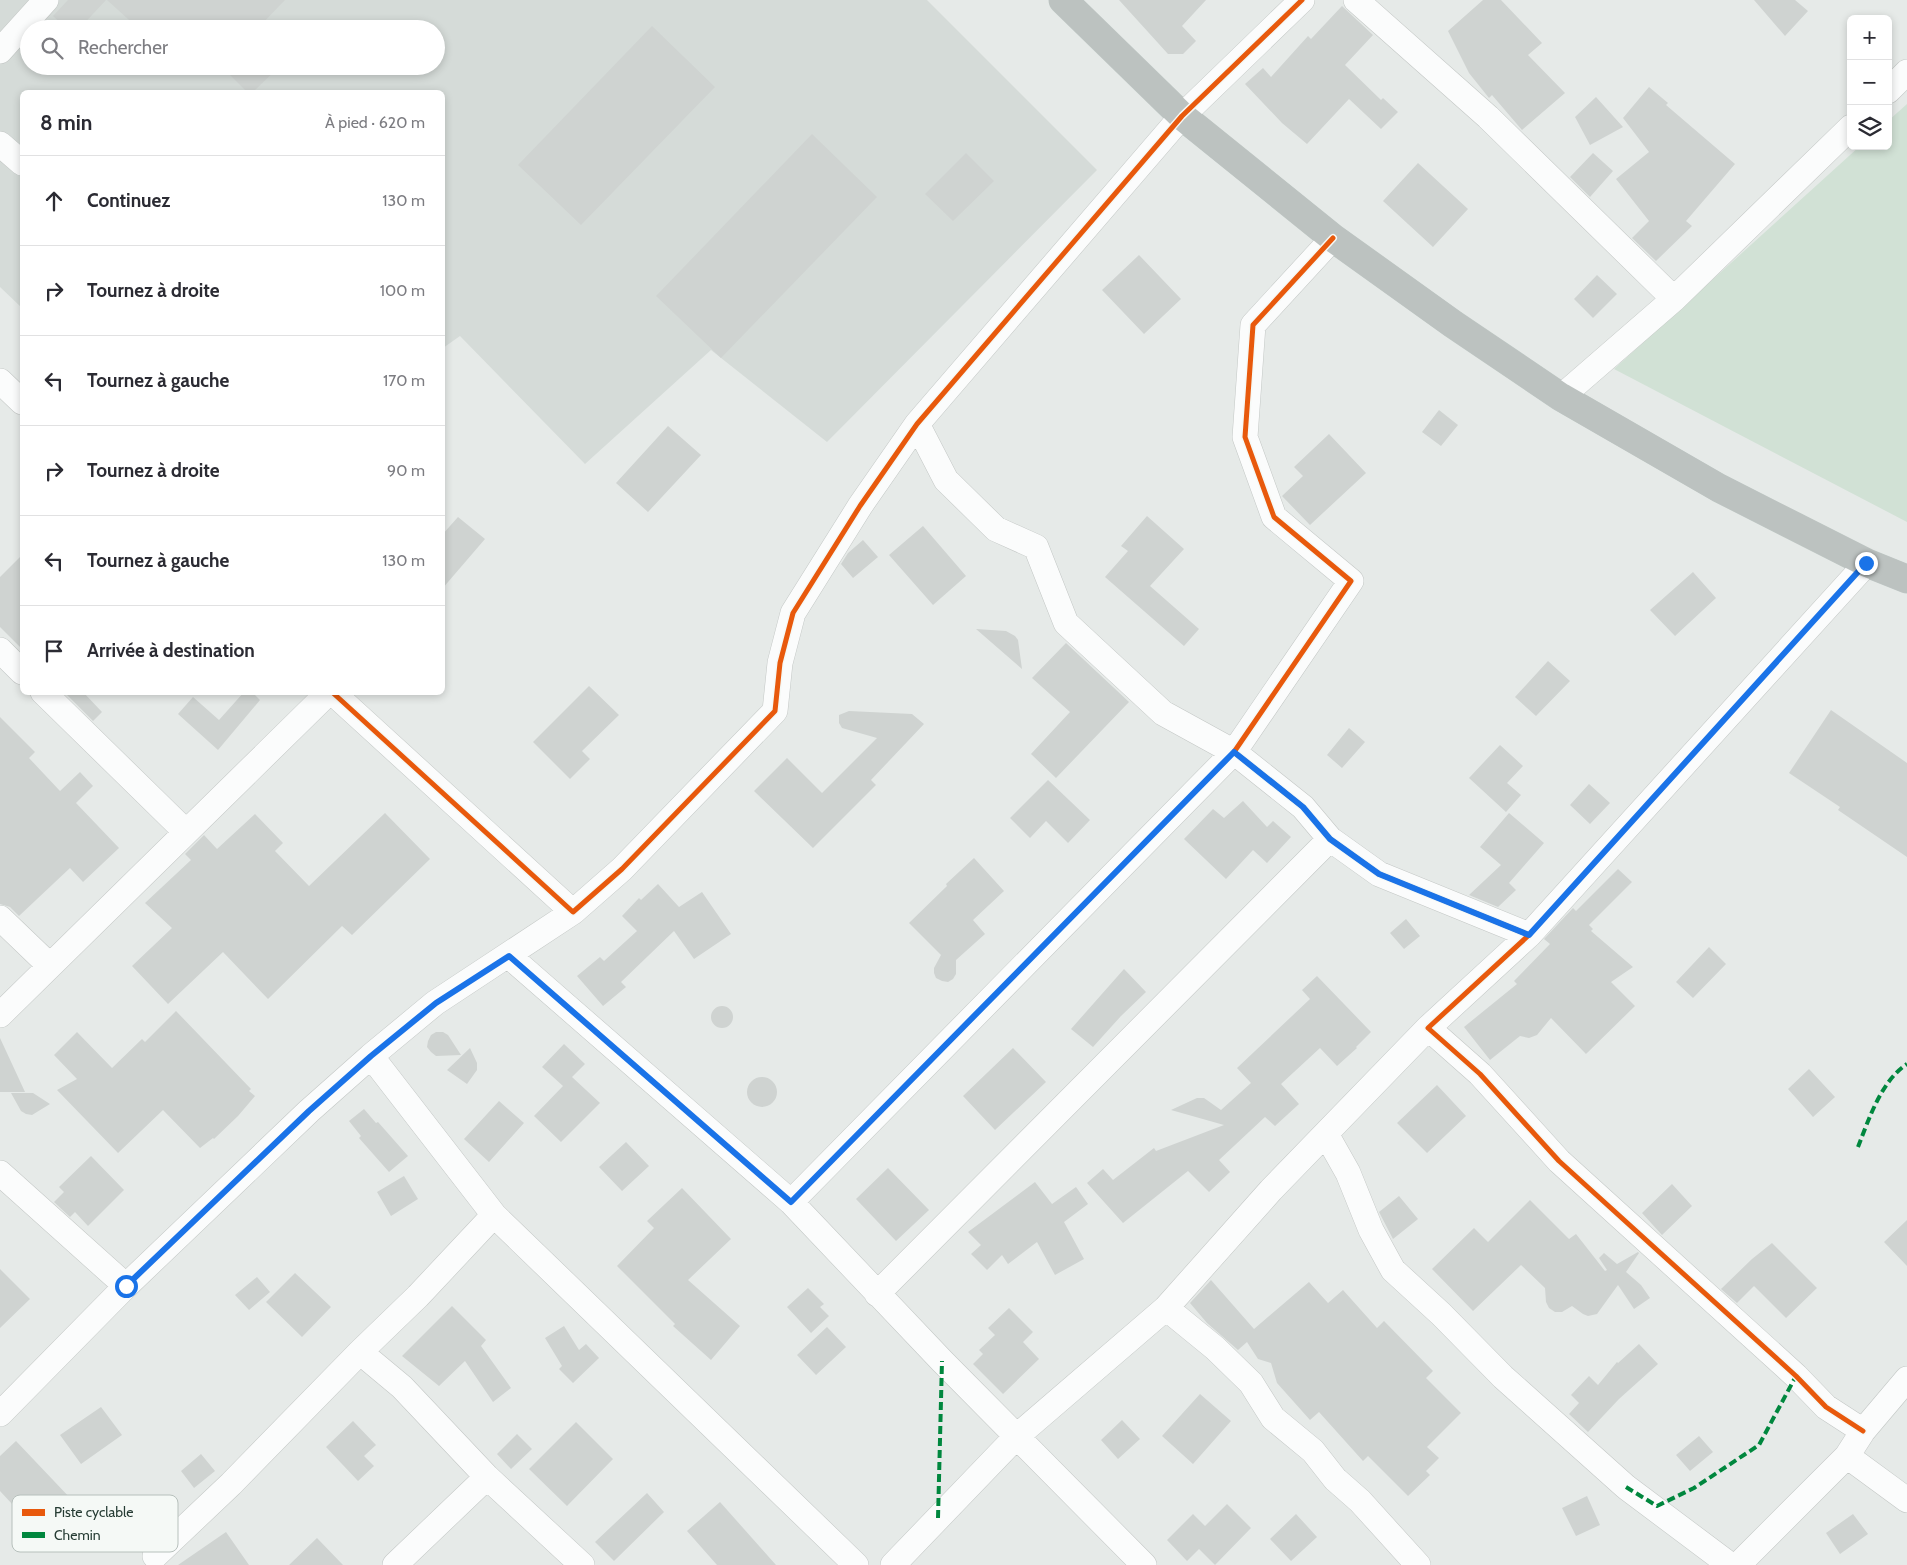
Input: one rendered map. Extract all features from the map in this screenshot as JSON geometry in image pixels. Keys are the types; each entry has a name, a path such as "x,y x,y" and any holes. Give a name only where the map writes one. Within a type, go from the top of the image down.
{"highway":[{"path":"1063,0 1182,116 1333,238 1453,324 1561,397 1719,488 1866,563 1907,580"}],"street":[{"path":"28,20 46,0"},
{"path":"0,1414 126,1286 309,1111 371,1056 436,1003 574,912 622,869 775,711 780,663 793,613 860,506 917,424 1182,116 1302,0"},
{"path":"1356,0 1488,117 1674,300"},
{"path":"0,51 20,29"},
{"path":"1892,87 1907,72"},
{"path":"1561,397 1674,300 1847,131"},
{"path":"0,144 20,160"},
{"path":"791,1202 1234,752 1351,581 1274,517 1246,437 1252,325 1333,238"},
{"path":"0,381 20,400"},
{"path":"917,424 946,480 996,529 1036,547 1066,623 1163,713 1234,752 1303,807 1330,839 1379,874 1529,935"},
{"path":"893,1565 1016,1437 1166,1308 1271,1190 1428,1028 1529,935 1866,563"},
{"path":"0,650 20,670"},
{"path":"47,695 185,831"},
{"path":"0,1015 185,831 327,695"},
{"path":"333,695 574,912"},
{"path":"878,1294 1330,839"},
{"path":"0,918 49,965"},
{"path":"509,956 791,1202 1016,1437 1144,1565"},
{"path":"1428,1028 1480,1074 1560,1161 1796,1376 1826,1407 1863,1431"},
{"path":"371,1056 494,1215 856,1565"},
{"path":"1326,1134 1348,1173 1371,1230 1393,1270 1441,1314 1503,1377 1626,1488 1730,1565"},
{"path":"0,1173 126,1286"},
{"path":"178,1534 231,1484 360,1352 418,1296 494,1215"},
{"path":"1166,1308 1215,1348 1251,1383 1273,1418 1313,1451 1335,1479 1360,1502 1418,1565"},
{"path":"360,1352 402,1388 487,1477 582,1565"},
{"path":"1738,1565 1847,1456 1863,1431 1907,1379"},
{"path":"1847,1456 1907,1500"},
{"path":"395,1565 487,1477"},
{"path":"155,1556 159,1552"}],"shaded area":[{"path":"0,0 927,0 1097,170 827,442 711,350 585,464 460,336 445,347 445,90 20,90 20,306 0,287"}],"green space":[{"path":"1907,104 1907,522 1614,369 1856,150 1892,150 1892,117"}],"building":[{"path":"68,0 106,0 87,20 57,20 53,16"},
{"path":"107,0 285,0 266,20 129,20"},
{"path":"1119,0 1206,0 1182,26 1196,41 1183,54 1168,54"},
{"path":"1483,0 1501,0 1542,43 1528,55 1565,93 1522,130 1492,95 1489,98 1469,73 1448,31"},
{"path":"1754,0 1795,0 1808,11 1785,36"},
{"path":"1342,6 1373,35 1345,65 1381,100 1383,98 1398,112 1381,129 1349,99 1307,144 1282,123 1245,84 1263,68 1271,77 1308,36 1311,39"},
{"path":"652,26 715,87 581,225 518,165"},
{"path":"230,75 271,75 255,90 245,90"},
{"path":"1649,87 1668,103 1666,105 1735,164 1686,221 1692,226 1656,261 1632,238 1649,221 1616,179 1649,152 1623,118"},
{"path":"1596,97 1623,127 1590,145 1575,117"},
{"path":"812,134 877,197 721,358 656,296"},
{"path":"966,153 994,181 953,221 925,194"},
{"path":"1593,153 1613,171 1590,197 1570,177"},
{"path":"1418,163 1468,209 1433,247 1383,201"},
{"path":"1139,255 1181,299 1144,334 1102,290"},
{"path":"1597,275 1617,294 1593,318 1574,299"},
{"path":"1439,410 1458,425 1441,446 1422,432"},
{"path":"668,426 701,455 648,512 616,483"},
{"path":"1329,434 1366,473 1310,525 1282,496 1303,476 1294,467"},
{"path":"1147,516 1184,549 1150,586 1199,629 1184,646 1105,577 1128,551 1121,546"},
{"path":"458,517 485,539 445,586 445,532"},
{"path":"923,526 966,576 933,605 889,555"},
{"path":"863,540 878,557 853,578 841,564 848,553"},
{"path":"20,557 20,647 0,627 0,577"},
{"path":"1693,572 1716,598 1675,636 1650,610"},
{"path":"976,629 1006,631 1015,636 1018,640 1022,669"},
{"path":"1066,643 1129,702 1056,778 1031,754 1070,712 1032,678"},
{"path":"1548,661 1570,681 1536,716 1515,697"},
{"path":"589,686 619,715 582,751 590,759 570,779 533,742"},
{"path":"67,695 86,695 102,712 93,721"},
{"path":"241,695 255,695 260,700 218,750 178,714 193,697 219,720"},
{"path":"1831,710 1907,763 1907,857 1838,810 1840,807 1789,773"},
{"path":"849,711 912,714 924,724 871,780 876,785 813,848 754,791 787,758 822,793 877,738 842,728 839,723 839,715"},
{"path":"0,717 35,752 29,758 60,791 80,772 93,786 76,803 119,848 83,882 70,868 19,916 10,907 0,904"},
{"path":"1349,728 1365,742 1342,768 1327,755"},
{"path":"1500,745 1523,766 1507,783 1521,795 1506,812 1469,778"},
{"path":"1048,780 1090,820 1068,843 1046,821 1030,838 1010,818"},
{"path":"1589,784 1610,803 1590,824 1570,805"},
{"path":"1243,801 1267,827 1273,821 1291,837 1267,863 1253,850 1226,879 1184,839 1213,809 1224,818"},
{"path":"385,813 430,859 352,935 342,926 268,999 223,952 168,1004 132,966 172,928 145,903 191,860 185,854 204,835 217,849 255,814 283,843 275,851 309,886"},
{"path":"1509,813 1544,843 1509,883 1516,890 1498,907 1469,895 1501,865 1480,847"},
{"path":"974,858 1004,891 973,920 985,934 956,960 956,974 953,979 948,982 942,981 936,978 934,973 934,968 941,955 909,923"},
{"path":"1618,869 1632,882 1589,925 1593,929 1591,931 1633,967 1611,982 1635,1006 1586,1054 1551,1018 1537,1035 1529,1038 1520,1036 1490,1060 1464,1027 1517,984 1514,981 1550,944 1544,939 1573,908 1576,911"},
{"path":"658,884 679,907 702,892 731,934 694,959 674,931 621,982 626,987 603,1006 577,976 600,957 604,961 637,931 622,916 639,898 641,900"},
{"path":"1406,919 1420,936 1404,949 1390,933"},
{"path":"1709,947 1726,964 1693,998 1676,982"},
{"path":"1124,969 1146,992 1093,1047 1071,1029"},
{"path":"1317,976 1371,1032 1337,1066 1320,1048 1281,1084 1299,1104 1275,1126 1265,1117 1219,1160 1230,1172 1209,1192 1188,1171 1123,1223 1087,1183 1103,1169 1113,1180 1154,1148 1156,1151 1224,1125 1171,1110 1197,1098 1204,1098 1221,1110 1251,1083 1237,1068 1310,999 1302,990"},
{"path":"722,1006 730,1009 733,1017 730,1025 722,1028 714,1025 711,1017 714,1009"},
{"path":"176,1011 251,1089 249,1091 255,1096 214,1139 200,1148 163,1110 118,1153 57,1090 77,1079 54,1055 77,1032 112,1068 142,1039 145,1042"},
{"path":"436,1032 443,1032 448,1035 461,1055 436,1056 431,1052 427,1047 428,1041 431,1035"},
{"path":"0,1038 25,1092 0,1092"},
{"path":"564,1044 585,1064 572,1077 600,1103 561,1142 534,1116 563,1086 542,1067"},
{"path":"470,1048 477,1063 477,1070 467,1084 447,1070"},
{"path":"1013,1048 1046,1082 995,1130 963,1096"},
{"path":"1809,1069 1835,1097 1813,1117 1788,1089"},
{"path":"762,1077 772,1082 777,1092 772,1102 762,1107 752,1102 747,1092 752,1082"},
{"path":"1437,1085 1466,1116 1427,1153 1397,1123"},
{"path":"11,1093 33,1093 50,1104 32,1115 26,1114 21,1111"},
{"path":"499,1101 524,1123 489,1162 464,1139"},
{"path":"364,1109 408,1156 389,1172 359,1138 361,1136 349,1121"},
{"path":"626,1142 649,1166 622,1191 599,1167"},
{"path":"91,1156 124,1190 88,1226 75,1212 70,1217 54,1202 64,1192 59,1187"},
{"path":"888,1168 929,1210 896,1241 856,1199"},
{"path":"404,1176 418,1199 391,1216 377,1192"},
{"path":"1035,1182 1052,1204 1076,1187 1088,1204 1064,1222 1084,1259 1055,1275 1037,1242 1008,1264 1002,1255 987,1270 971,1254 981,1245 968,1232"},
{"path":"1672,1184 1692,1206 1662,1235 1642,1213"},
{"path":"682,1188 731,1239 688,1280 740,1326 711,1360 673,1326 675,1324 617,1266 654,1228 647,1221"},
{"path":"1399,1196 1418,1219 1393,1239 1379,1212"},
{"path":"1530,1200 1569,1239 1576,1234 1605,1271 1607,1270 1599,1258 1604,1253 1617,1264 1638,1252 1626,1272 1641,1285 1650,1298 1634,1309 1618,1285 1597,1314 1588,1316 1572,1306 1562,1312 1555,1312 1549,1308 1546,1302 1545,1288 1521,1265 1473,1311 1432,1269 1474,1228 1488,1242"},
{"path":"1907,1220 1907,1266 1884,1242"},
{"path":"1772,1243 1817,1288 1786,1318 1754,1286 1737,1303 1721,1289 1752,1259"},
{"path":"0,1269 30,1299 0,1328"},
{"path":"295,1273 331,1307 302,1337 266,1302"},
{"path":"257,1277 270,1292 249,1310 235,1295"},
{"path":"1211,1280 1254,1329 1309,1282 1328,1303 1343,1290 1377,1328 1384,1321 1433,1371 1426,1378 1461,1413 1427,1447 1439,1458 1426,1471 1430,1475 1408,1496 1368,1456 1363,1461 1319,1412 1310,1420 1277,1383 1271,1363 1258,1359 1247,1342 1238,1350 1207,1323 1190,1303"},
{"path":"808,1288 824,1304 820,1307 829,1316 811,1333 787,1307"},
{"path":"452,1306 486,1340 481,1346 511,1388 493,1402 465,1361 439,1386 402,1356"},
{"path":"1009,1308 1033,1332 1023,1342 1039,1359 1003,1394 973,1364 983,1354 979,1350 995,1335 988,1328"},
{"path":"564,1326 579,1350 586,1344 599,1358 573,1383 559,1369 562,1366 545,1338"},
{"path":"827,1327 846,1347 816,1375 797,1355"},
{"path":"1639,1344 1658,1364 1619,1399 1588,1432 1569,1414 1579,1403 1571,1395 1589,1376 1598,1385 1617,1362"},
{"path":"1200,1394 1231,1421 1193,1464 1162,1436"},
{"path":"101,1407 122,1435 81,1464 60,1435"},
{"path":"1122,1420 1140,1439 1118,1459 1101,1440"},
{"path":"353,1421 376,1445 364,1456 374,1466 358,1481 326,1447"},
{"path":"576,1422 613,1459 567,1506 529,1469"},
{"path":"517,1434 532,1449 511,1469 497,1454"},
{"path":"1699,1436 1713,1452 1690,1471 1676,1455"},
{"path":"16,1441 67,1495 12,1495 12,1504 0,1491 0,1456"},
{"path":"201,1454 215,1471 194,1488 181,1471"},
{"path":"647,1493 664,1512 614,1561 595,1542"},
{"path":"1587,1496 1600,1525 1576,1536 1562,1508"},
{"path":"720,1502 776,1565 717,1565 687,1531"},
{"path":"1227,1504 1251,1528 1215,1565 1199,1549 1187,1561 1167,1540 1193,1514 1205,1526"},
{"path":"1296,1514 1317,1537 1291,1561 1270,1539"},
{"path":"1853,1514 1868,1534 1840,1554 1826,1533"},
{"path":"226,1532 249,1565 178,1565"},
{"path":"317,1538 343,1565 289,1565"}],"marked path":[{"path":"1858,1147 1871,1113 1883,1090 1898,1071 1907,1064"},
{"path":"938,1518 942,1361"},
{"path":"1626,1487 1657,1506 1694,1488 1759,1445 1796,1376"}],"cycle path":[{"path":"335,695 573,912 622,869 775,711 780,663 793,613 860,506 917,424 1182,116 1302,0"},
{"path":"1333,238 1253,325 1245,437 1274,517 1351,581 1234,752 1303,807 1330,839 1379,874 1529,935 1428,1028 1480,1074 1559,1161 1796,1376 1826,1407 1863,1431"}],"route":[{"path":"126,1286 309,1111 371,1056 436,1003 509,956 791,1202 1234,752 1303,807 1330,839 1379,874 1529,935 1866,563"}]}
